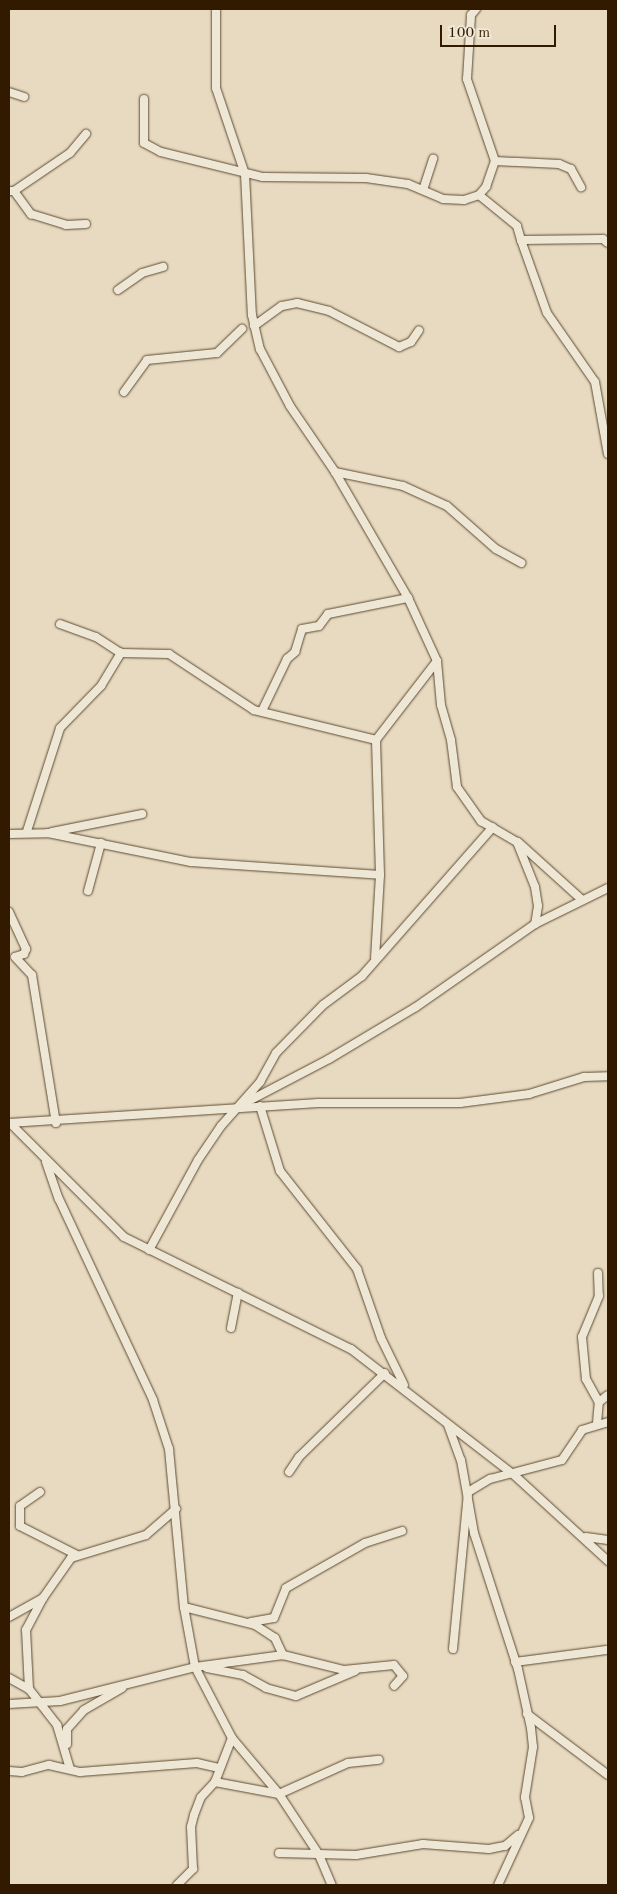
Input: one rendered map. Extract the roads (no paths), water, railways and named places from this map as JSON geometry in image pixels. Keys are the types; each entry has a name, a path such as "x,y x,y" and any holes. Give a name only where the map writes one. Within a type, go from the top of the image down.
{"street":[{"path":"216,9 216,88 245,174 254,326 260,349 290,406 335,472 408,598 437,662 441,705 451,740 457,788 481,821 517,842 581,898"},
{"path":"476,9 471,15 467,79 495,161 479,195"},
{"path":"9,92 24,97"},
{"path":"144,99 145,146 245,174 297,180 366,178 423,190 452,201 479,195"},
{"path":"86,134 70,153 12,191 31,214 66,225 86,224"},
{"path":"423,190 434,159"},
{"path":"495,161 559,164 571,170 581,187"},
{"path":"479,195 517,226 547,313 595,382 608,454"},
{"path":"521,240 603,239 608,243"},
{"path":"118,290 142,273 163,267"},
{"path":"254,326 271,311 297,303 329,311 399,347 411,342 420,330"},
{"path":"124,392 147,360 217,353 242,330"},
{"path":"335,472 403,486 447,506 496,549 521,563"},
{"path":"262,712 287,660 295,652 302,629 319,626 328,614 408,598"},
{"path":"60,624 96,637 121,653 168,654 245,705 262,712 376,740"},
{"path":"27,832 60,728 101,686 121,653"},
{"path":"375,958 380,875 376,740 437,662"},
{"path":"48,833 142,814"},
{"path":"149,1250 198,1160 276,1053 323,1005 362,976 375,958 493,828"},
{"path":"9,834 27,832 48,833 191,862 380,875"},
{"path":"517,842 535,887 538,906 535,924"},
{"path":"88,891 101,843"},
{"path":"239,1106 329,1059 416,1007 535,924 581,898 608,888"},
{"path":"9,912 26,949 24,954 15,957 32,975 56,1122"},
{"path":"9,1123 56,1122 239,1106 460,1103 529,1094 584,1077 608,1076"},
{"path":"260,1106 280,1171 357,1268 381,1338 405,1387"},
{"path":"9,1123 124,1237 343,1345 385,1373 513,1474 586,1538 608,1561"},
{"path":"46,1161 60,1200 153,1400 169,1450 184,1607 195,1667 232,1738 279,1794 319,1855 332,1885"},
{"path":"597,1424 599,1402 586,1379 582,1336 599,1296 598,1273"},
{"path":"231,1328 238,1293"},
{"path":"289,1472 299,1457 385,1373"},
{"path":"599,1402 608,1395"},
{"path":"453,1650 461,1544 468,1492 486,1480 562,1460 575,1437 597,1424 608,1422"},
{"path":"448,1424 468,1492 474,1533 515,1662 533,1747 526,1797 529,1818 498,1885"},
{"path":"40,1492 20,1506 20,1526 77,1555"},
{"path":"29,1689 26,1630 59,1571 77,1555 146,1535 176,1509"},
{"path":"244,1622 269,1621 286,1588 365,1543 402,1531"},
{"path":"461,1544 474,1533"},
{"path":"586,1538 608,1540"},
{"path":"9,1617 43,1598"},
{"path":"184,1607 244,1622 275,1638 283,1655"},
{"path":"515,1662 606,1650"},
{"path":"9,1704 41,1702 132,1683 195,1667 283,1655 356,1670"},
{"path":"195,1667 243,1675 266,1688 296,1696 356,1670 394,1665 402,1676 394,1686"},
{"path":"9,1678 29,1689 41,1702 67,1748"},
{"path":"70,1769 67,1729 84,1710 132,1683"},
{"path":"526,1713 608,1775"},
{"path":"177,1885 193,1869 191,1827 201,1798 216,1782 219,1768 232,1738"},
{"path":"216,1782 279,1794 348,1763 379,1760"},
{"path":"9,1771 22,1772 49,1765 80,1772 197,1763 219,1768"},
{"path":"279,1853 356,1855 423,1844 496,1848 511,1843 529,1818"}]}
